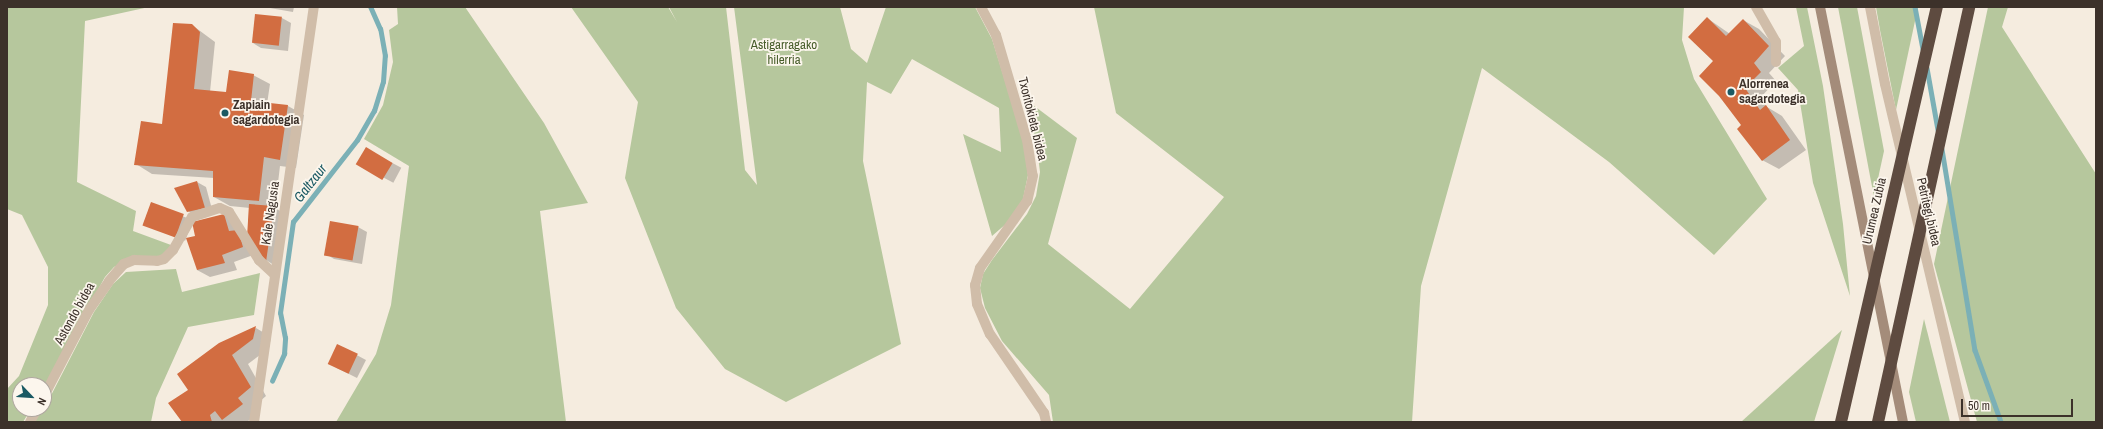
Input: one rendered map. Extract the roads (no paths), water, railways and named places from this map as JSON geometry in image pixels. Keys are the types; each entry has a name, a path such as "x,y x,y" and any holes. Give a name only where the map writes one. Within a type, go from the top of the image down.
{"highway":[{"name":"Urumea Zubia","path":"1841,422 1937,7"},
{"path":"1878,422 1969,7"}],"main road":[{"path":"1820,7 1903,422"}],"street":[{"name":"Kale Nagusia","path":"254,422 314,7"},
{"name":"Txoritokieta bidea","path":"981,7 996,35 1027,140 1033,176 1027,201 980,268 975,285 977,304 990,334 1044,413 1046,422"},
{"path":"1756,7 1776,42 1776,62"},
{"name":"Petritegi bidea","path":"1870,7 1894,123 1965,422"},
{"name":"Astondo bidea","path":"52,381 89,310 109,281 124,264 134,260 157,261 164,258 173,250 192,217 220,208 229,212 259,260 275,275"}],"waterway":[{"name":"Galtzaur","path":"272,381 284,354 285,338 280,313 293,222 357,140 374,111 383,82 385,56 380,29 370,7"},
{"path":"1915,7 1923,49"},
{"path":"1927,68 1938,130"},
{"path":"1942,149 1975,350 2001,422"}],"place":[{"name":"Alorrenea sagardotegia","path":"1731,92"},
{"name":"Zapiain sagardotegia","path":"225,113"}],"park label":[{"name":"Astigarragako hilerria","path":"784,54"}]}
